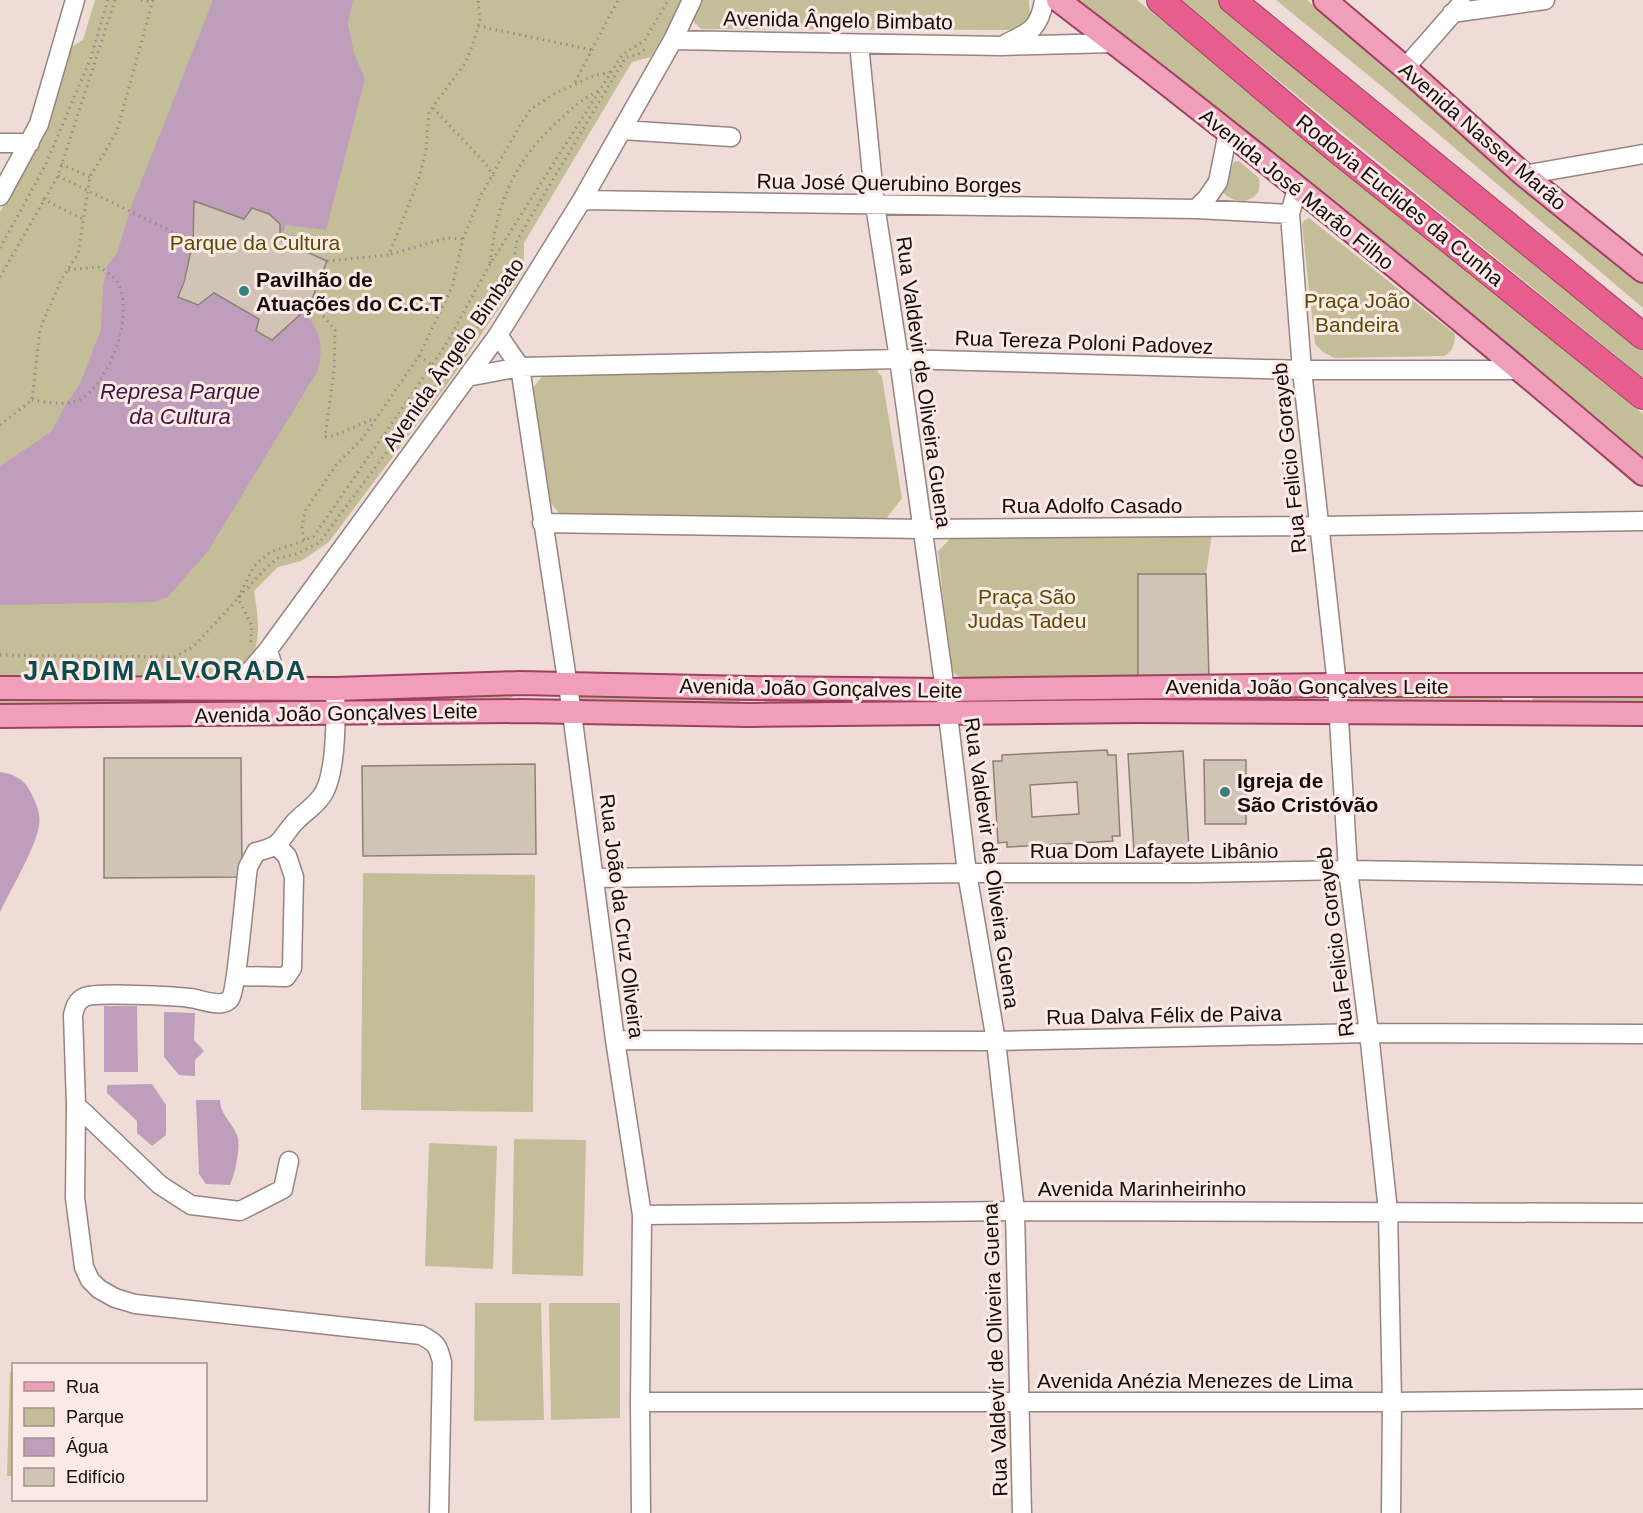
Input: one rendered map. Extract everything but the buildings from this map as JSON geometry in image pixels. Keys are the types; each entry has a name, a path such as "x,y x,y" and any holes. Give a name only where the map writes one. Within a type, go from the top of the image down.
{"highway":[{"name":"Rodovia Euclides da Cunha","path":"1160,0 1330,144 1643,396"},
{"path":"1232,0 1643,336"}],"main road":[{"name":"Avenida José Marão Filho","path":"1058,0 1298,188 1521,370 1643,474"},
{"name":"Avenida Nasser Marão","path":"1325,0 1524,175 1643,271"},
{"name":"Avenida João Gonçalves Leite","path":"0,688 335,689 520,683 945,690 1337,685 1643,685"},
{"path":"520,683 522,711"},
{"path":"1521,685 1521,712"},
{"path":"1137,687 1138,711"},
{"path":"749,715 750,688"},
{"name":"Avenida João Gonçalves Leite","path":"0,716 522,711 749,715 1138,711 1643,714"}],"street":[{"path":"0,196 39,124 75,0"},
{"name":"Avenida Ângelo Bimbato","path":"236,688 268,650 498,335 582,200 673,40 692,0"},
{"name":"Avenida Ângelo Bimbato","path":"1001,46 1029,33 1041,18 1044,0"},
{"path":"1404,68 1458,7 1545,0"},
{"name":"Avenida Ângelo Bimbato","path":"673,40 1001,46 1114,43"},
{"name":"Rua Valdevir de Oliveira Guena","path":"859,44 875,205 945,690 967,873 996,1041 1015,1211 1022,1513"},
{"path":"622,130 731,137"},
{"path":"1196,209 1218,182 1228,132"},
{"path":"0,143 30,143"},
{"path":"1524,175 1643,154"},
{"name":"Rua Felicio Gorayeb","path":"1298,188 1290,214 1302,370 1337,685 1348,870 1369,1033 1388,1210 1392,1402 1390,1513"},
{"name":"Rua José Querubino Borges","path":"582,200 1196,209 1290,214"},
{"name":"Rua João da Cruz Oliveira","path":"498,335 520,367 572,712 615,1040 642,1215 641,1513"},
{"name":"Rua Tereza Poloni Padovez","path":"466,377 520,367 899,359 1302,370 1521,370"},
{"name":"Rua Adolfo Casado","path":"542,523 922,529 1643,521"},
{"path":"268,650 276,677 282,688"},
{"path":"335,689 336,714 329,781 321,797 295,822 277,846 256,852 248,867 236,976 233,993 227,1002 101,994 86,996 78,1002 73,1015 76,1105 75,1198 84,1267 94,1284 115,1298 135,1304 421,1335 432,1341 438,1347 442,1362 439,1513"},
{"path":"236,976 285,977 292,968 294,877 287,856 277,846"},
{"name":"Rua Dom Lafayete Libânio","path":"594,878 1348,870 1643,875"},
{"name":"Rua Dalva Félix de Paiva","path":"615,1040 996,1041 1369,1033 1643,1034"},
{"path":"76,1105 160,1185 191,1205 240,1211 283,1189 289,1161"},
{"name":"Avenida Marinheirinho","path":"642,1215 1388,1210 1643,1213"},
{"name":"Avenida Anézia Menezes de Lima","path":"640,1402 1392,1402 1643,1399"}],"path":[{"path":"0,248 45,166 90,60 108,0"},
{"path":"0,277 58,176 114,0"},
{"path":"32,400 40,329 61,280 78,254 90,177 117,131 153,1 141,0"},
{"path":"389,255 418,181 426,151 429,112 466,62 480,20 478,0"},
{"path":"575,84 618,0"},
{"path":"238,598 254,566 270,552 314,536 445,346 490,264 611,71 622,55 645,40 668,0"},
{"path":"478,26 592,50"},
{"path":"0,655 174,657 193,647 278,558 296,554 319,543 467,344 511,276 516,264 514,254 518,240 626,57 637,55 648,48 653,39"},
{"path":"304,540 302,528 305,511 337,464 362,439 419,356 452,287 463,239 481,195 520,125 531,109 554,94 593,76 611,71"},
{"path":"490,264 497,216 522,161 534,144 568,111 581,100 600,90"},
{"path":"433,107 486,164 493,176"},
{"path":"61,165 90,177"},
{"path":"58,176 193,242"},
{"path":"44,199 83,219"},
{"path":"327,261 389,255 423,243 447,238 463,239"},
{"path":"0,425 32,400 57,403 78,400 93,390 116,350 122,325 123,304 116,280 100,267 68,270"},
{"path":"310,304 318,309 335,330 334,371 325,437 375,419"},
{"path":"419,356 432,365"},
{"path":"238,598 245,611"}],"green space":[{"name":"Parque da Cultura","path":"95,0 684,0 651,57 632,62 524,243 524,271 451,379 329,542 301,561 278,567 254,591 258,632 255,651 244,669 228,679 0,681 0,212 37,142 68,49 83,40"},
{"path":"697,0 1029,0 1030,15 1026,24 1017,30 701,29 694,22 692,11"},
{"path":"1070,0 1137,0 1643,414 1643,463"},
{"path":"1180,0 1218,0 1356,116 1643,349 1643,378"},
{"path":"1276,0 1307,0 1396,77 1643,278 1643,308 1384,88"},
{"path":"1239,161 1259,178 1258,192 1245,201 1232,198 1221,190 1234,162"},
{"name":"Praça João Bandeira","path":"1309,218 1455,334 1450,352 1444,356 1334,358 1323,352 1315,344 1302,225 1303,221"},
{"path":"875,368 882,377 902,498 886,519 560,514 548,500 533,388 543,375"},
{"name":"Praça São Judas Tadeu","path":"1212,534 1206,574 1138,574 1138,678 962,680 951,670 938,551 951,538"},
{"path":"575,691 740,698 740,704 579,703"},
{"path":"513,692 509,703 347,702 346,694"},
{"path":"1537,692 1643,692 1643,706 1533,703 1532,697"},
{"path":"1348,693 1502,694 1503,701 1498,705 1344,701"},
{"path":"0,694 317,695 316,704 0,708"},
{"path":"1148,696 1324,696 1324,701 1320,704 1147,702"},
{"path":"765,698 933,698 934,704 765,704"},
{"path":"363,873 535,875 533,1112 361,1110"},
{"path":"514,1139 586,1140 583,1276 512,1274"},
{"path":"429,1143 497,1146 493,1269 425,1266"},
{"path":"475,1303 541,1303 544,1420 474,1421"},
{"path":"549,1303 620,1303 620,1418 551,1420"},
{"path":"10,1372 12,1372 12,1476 7,1476"}],"water":[{"name":"Represa Parque da Cultura","path":"213,0 353,0 348,23 354,53 365,79 326,230 286,225 280,240 280,224 268,214 252,208 244,219 195,201 193,242 179,297 214,293 259,319 256,331 272,340 303,312 314,325 320,340 317,372 208,551 168,597 154,602 0,605 0,466 52,431 80,384 101,329 103,286 107,266 117,253 131,207"},
{"path":"0,772 23,781 37,806 39,822 37,835 28,857 0,912"},
{"path":"104,1006 137,1006 138,1072 104,1072"},
{"path":"164,1012 195,1013 194,1040 204,1051 195,1060 195,1076 179,1075 164,1057"},
{"path":"152,1084 166,1105 166,1135 152,1146 137,1133 137,1121 107,1093 107,1085"},
{"path":"196,1100 220,1100 222,1110 238,1138 238,1155 230,1185 206,1184 199,1174"}],"place":[{"name":"Pavilhão de Atuações do C.C.T","path":"244,291"},
{"name":"Igreja de São Cristóvão","path":"1225,792"}],"district":[{"name":"JARDIM ALVORADA","path":"165,671"}]}
